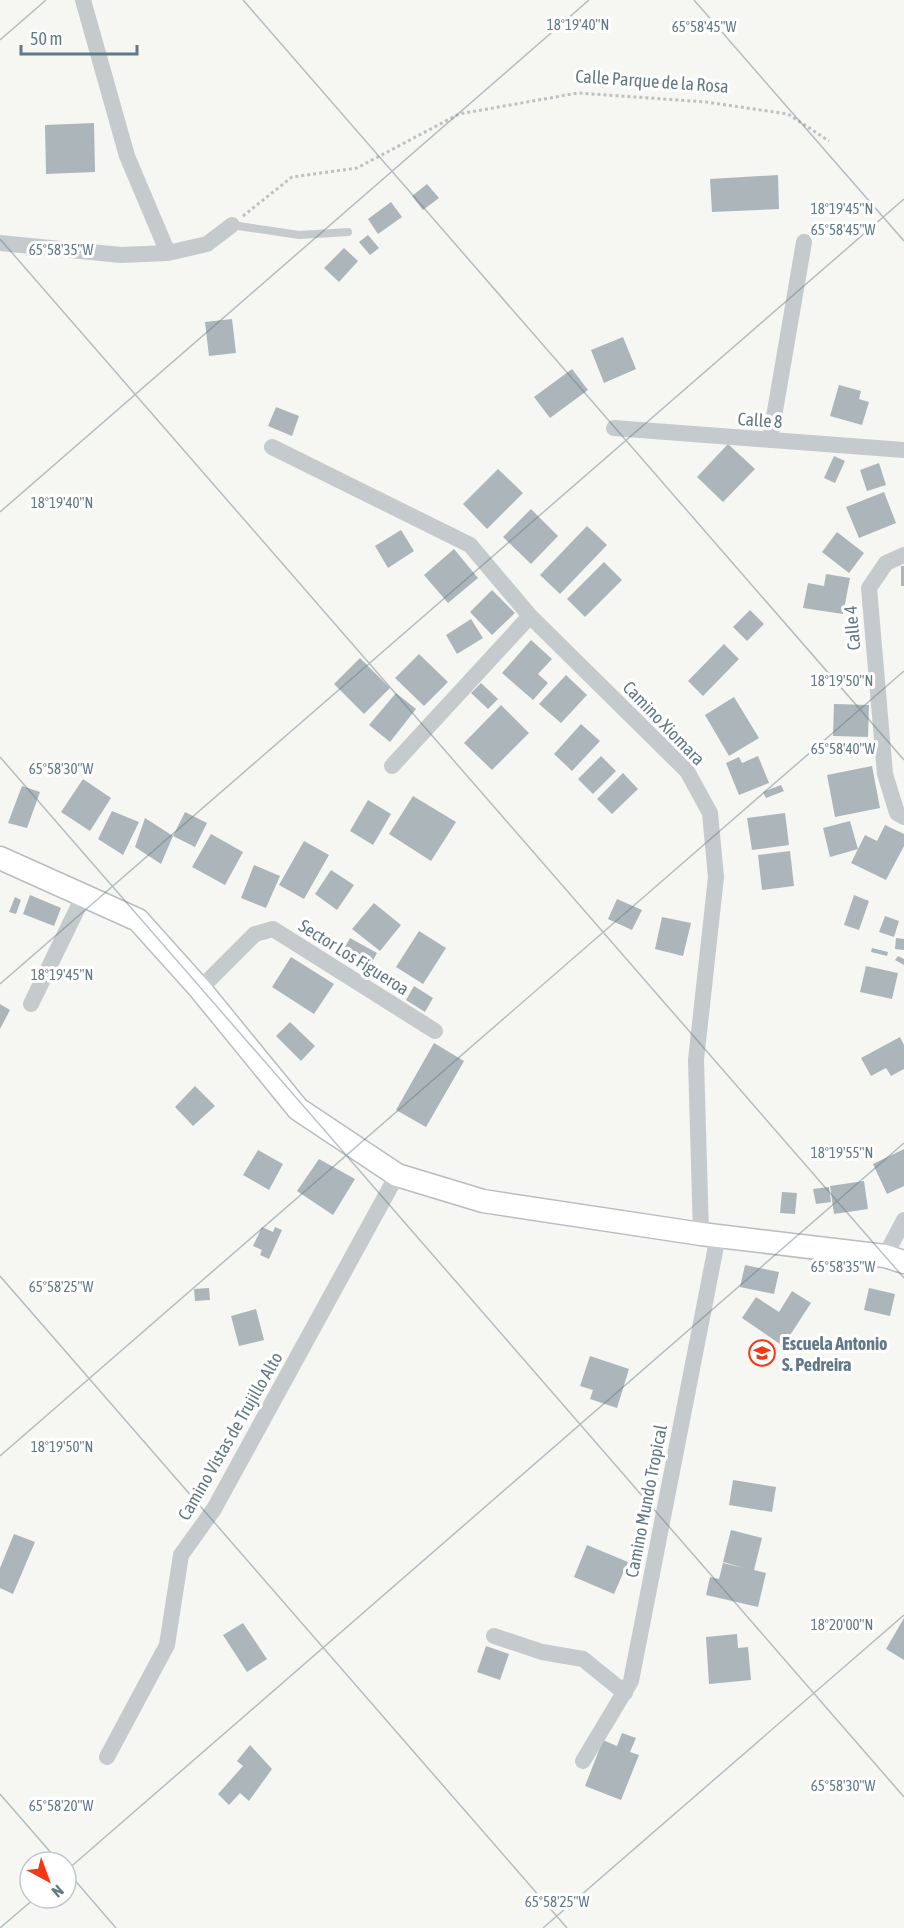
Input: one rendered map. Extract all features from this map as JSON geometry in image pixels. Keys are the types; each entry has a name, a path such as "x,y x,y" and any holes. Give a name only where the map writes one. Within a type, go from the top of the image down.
{"street":[{"path":"83,0 127,156 168,253"},
{"path":"0,243 121,255 168,253 207,244 232,225"},
{"path":"770,440 804,242"},
{"name":"Calle 8","path":"614,428 904,450"},
{"name":"Camino Xiomara","path":"272,447 470,545 530,616 687,771 710,813 716,877 696,1060 710,1235"},
{"name":"Calle 4","path":"904,555 886,563 868,588 885,774 897,813 904,817"},
{"path":"392,766 530,616"},
{"path":"0,858 138,920 200,989 298,1109 397,1175 483,1201 710,1235 895,1259 904,1220"},
{"path":"31,1004 84,895"},
{"name":"Sector Los Figueroa","path":"200,989 255,934 273,929 435,1031"},
{"name":"Camino Vistas de Trujillo Alto","path":"107,1757 167,1646 182,1555 214,1509 397,1175"},
{"name":"Camino Mundo Tropical","path":"583,1761 632,1681 704,1298 710,1235"},
{"path":"494,1636 542,1652 583,1659 625,1692"}],"lane":[{"path":"232,225 299,235 348,232"}],"path":[{"name":"Calle Parque de la Rosa","path":"232,225 292,177 357,168 459,114 578,93 706,102 788,114 829,141"}],"building":[{"path":"94,123 95,172 46,174 45,125"},
{"path":"778,175 779,209 712,212 710,179"},
{"path":"427,184 439,198 423,210 412,196"},
{"path":"391,202 402,217 378,234 368,219"},
{"path":"368,235 379,248 370,255 359,242"},
{"path":"344,248 358,261 339,282 324,268"},
{"path":"232,319 236,353 209,356 205,322"},
{"path":"623,337 636,369 604,383 591,350"},
{"path":"572,369 588,390 550,418 534,397"},
{"path":"839,385 861,391 859,399 869,402 862,425 830,416"},
{"path":"276,407 299,416 292,436 268,426"},
{"path":"728,444 755,469 723,502 697,477"},
{"path":"834,456 845,461 835,483 824,478"},
{"path":"879,463 886,485 867,491 860,470"},
{"path":"498,469 523,493 487,529 463,504"},
{"path":"884,492 896,523 859,538 846,507"},
{"path":"531,509 558,536 531,564 503,537"},
{"path":"587,526 607,545 560,594 540,575"},
{"path":"401,530 414,551 388,568 375,546"},
{"path":"837,532 864,553 849,573 822,552"},
{"path":"454,549 478,578 448,603 424,575"},
{"path":"604,562 622,580 585,617 567,599"},
{"path":"901,566 904,566 904,586 901,586"},
{"path":"826,574 850,578 843,614 803,608 808,583 824,586"},
{"path":"492,590 515,613 492,635 470,612"},
{"path":"750,610 764,624 747,641 733,627"},
{"path":"471,619 483,638 457,654 446,635"},
{"path":"531,640 552,659 538,674 548,683 533,700 502,673"},
{"path":"724,644 739,659 703,696 688,681"},
{"path":"419,654 448,682 424,706 395,678"},
{"path":"360,658 390,688 364,714 334,684"},
{"path":"566,675 587,695 561,723 539,704"},
{"path":"481,683 498,699 488,709 471,693"},
{"path":"396,693 416,709 390,742 369,725"},
{"path":"734,697 759,738 729,756 705,715"},
{"path":"834,704 869,705 868,737 833,736"},
{"path":"501,705 529,733 492,770 464,743"},
{"path":"581,724 600,741 572,771 554,754"},
{"path":"601,756 616,771 593,794 578,779"},
{"path":"758,756 769,783 739,795 726,763 739,757 742,763"},
{"path":"872,766 880,808 835,817 827,775"},
{"path":"623,773 638,789 612,814 597,799"},
{"path":"83,779 111,798 90,831 61,812"},
{"path":"781,785 784,791 766,798 763,792"},
{"path":"22,786 40,792 27,828 8,823"},
{"path":"413,796 456,822 431,861 389,834"},
{"path":"368,800 391,814 373,845 350,831"},
{"path":"112,811 139,822 123,855 98,839"},
{"path":"185,812 207,823 195,847 173,836"},
{"path":"785,813 789,845 752,850 747,818"},
{"path":"145,818 173,836 161,864 135,847"},
{"path":"850,821 858,849 830,857 823,828"},
{"path":"885,825 904,834 904,846 886,880 851,863 865,835 877,841"},
{"path":"211,834 243,852 225,885 192,867"},
{"path":"304,841 329,855 304,899 279,885"},
{"path":"790,851 794,886 762,890 758,855"},
{"path":"254,865 280,876 266,908 241,898"},
{"path":"331,870 354,885 337,910 315,894"},
{"path":"30,895 61,908 54,926 23,914"},
{"path":"854,895 869,901 859,930 844,925"},
{"path":"15,897 21,900 16,914 9,912"},
{"path":"617,899 642,910 632,930 608,919"},
{"path":"374,903 401,925 380,951 352,929"},
{"path":"885,916 899,921 894,937 879,932"},
{"path":"662,917 691,923 683,956 655,949"},
{"path":"419,931 446,948 423,984 396,967"},
{"path":"350,938 377,953 367,971 340,956"},
{"path":"896,938 904,939 904,950 895,949"},
{"path":"872,948 888,952 887,956 871,952"},
{"path":"898,956 904,959 904,965 895,960"},
{"path":"291,957 334,984 314,1014 272,987"},
{"path":"866,966 898,973 892,999 860,992"},
{"path":"414,986 433,998 425,1012 406,1000"},
{"path":"0,1004 10,1010 0,1029"},
{"path":"290,1022 315,1046 301,1061 276,1036"},
{"path":"900,1037 904,1045 904,1069 891,1076 886,1068 871,1076 861,1058"},
{"path":"434,1043 464,1061 426,1127 396,1110"},
{"path":"195,1086 215,1106 193,1126 175,1107"},
{"path":"904,1149 904,1186 887,1194 873,1164"},
{"path":"258,1150 283,1164 269,1190 243,1175"},
{"path":"319,1159 355,1179 333,1215 297,1191"},
{"path":"864,1181 868,1209 834,1214 830,1186"},
{"path":"829,1187 831,1202 816,1204 813,1189"},
{"path":"782,1192 797,1193 795,1214 780,1213"},
{"path":"262,1227 273,1232 275,1227 282,1230 269,1259 260,1255 262,1250 253,1246"},
{"path":"745,1265 779,1272 774,1294 740,1287"},
{"path":"209,1288 210,1300 195,1301 194,1289"},
{"path":"869,1288 895,1294 890,1316 864,1310"},
{"path":"792,1291 811,1303 783,1346 742,1318 756,1297 779,1312"},
{"path":"256,1309 264,1340 239,1346 231,1316"},
{"path":"590,1356 629,1369 617,1408 590,1399 593,1390 580,1386"},
{"path":"733,1480 776,1487 772,1512 729,1505"},
{"path":"731,1530 762,1538 754,1570 766,1573 758,1607 706,1595 710,1577 719,1579 723,1563 744,1568 723,1562"},
{"path":"14,1534 35,1542 13,1594 0,1588 0,1568"},
{"path":"587,1545 628,1562 614,1594 574,1577"},
{"path":"904,1618 904,1660 886,1649"},
{"path":"243,1623 267,1659 247,1672 223,1635"},
{"path":"737,1634 738,1648 748,1647 751,1680 709,1684 706,1637"},
{"path":"486,1646 509,1654 500,1680 477,1672"},
{"path":"622,1733 636,1738 630,1752 639,1755 621,1800 585,1786 603,1740 617,1746"},
{"path":"250,1745 272,1769 249,1801 240,1793 229,1805 218,1794 243,1766 237,1761"}],"place":[{"name":"Escuela Antonio S. Pedreira","path":"762,1353"}]}
